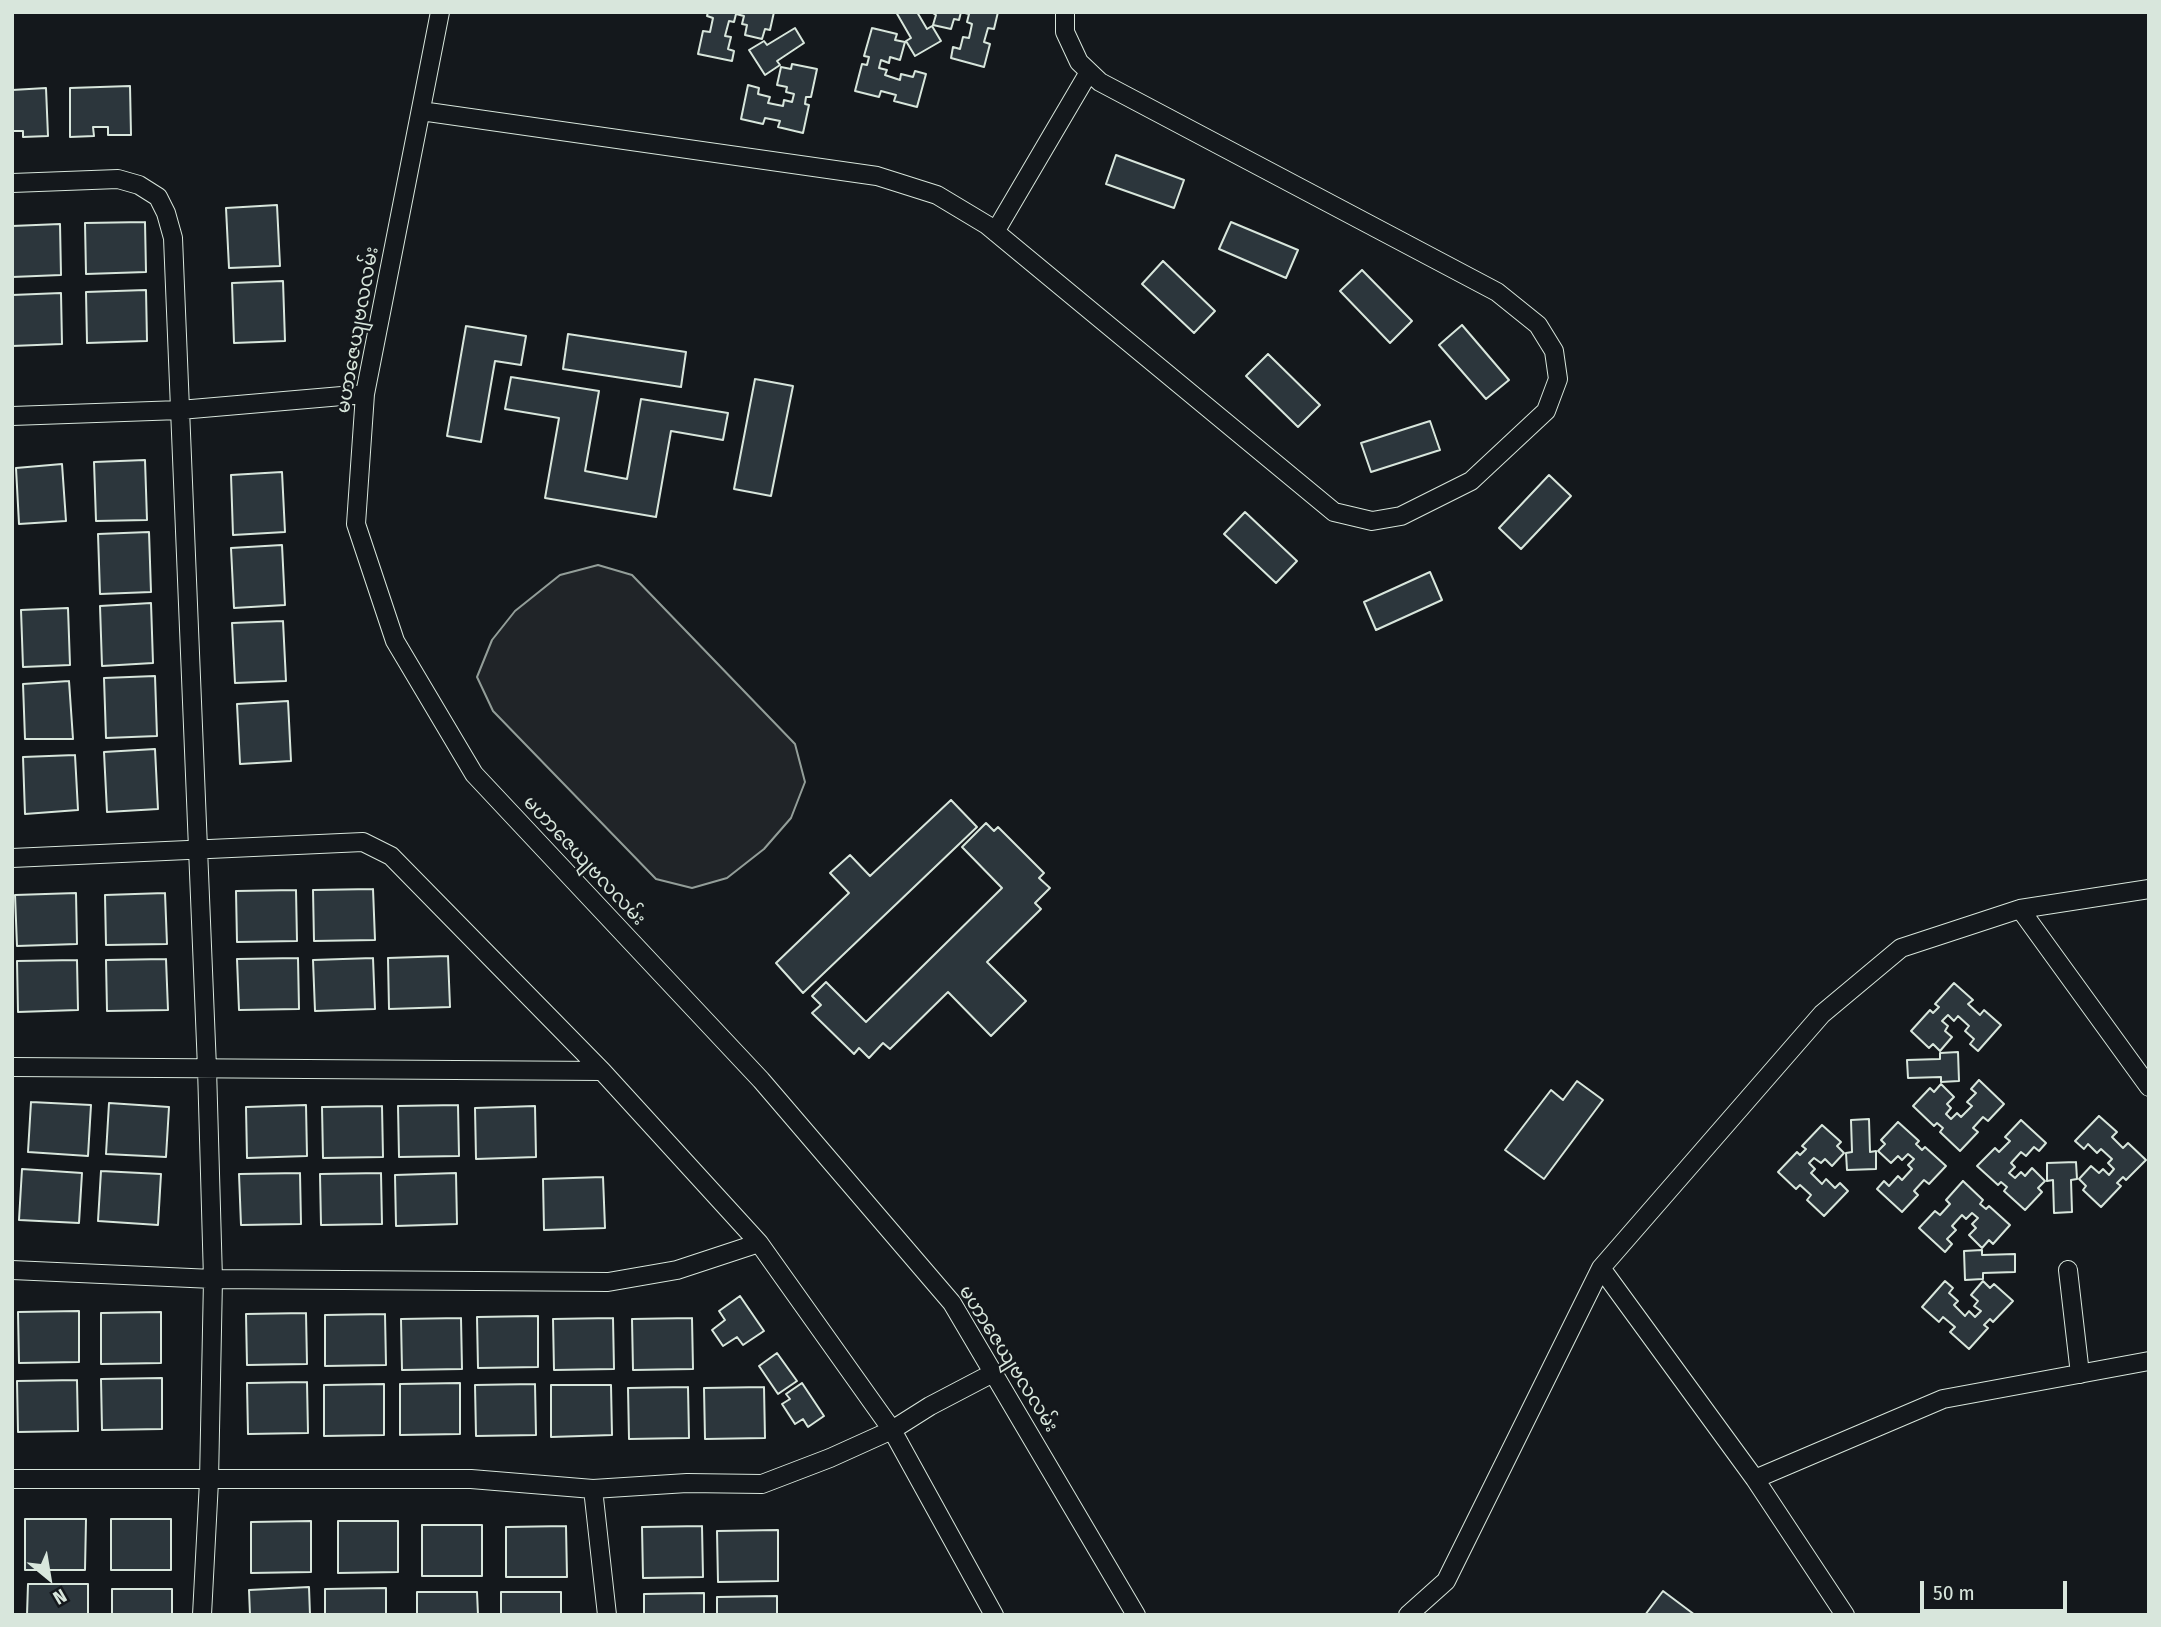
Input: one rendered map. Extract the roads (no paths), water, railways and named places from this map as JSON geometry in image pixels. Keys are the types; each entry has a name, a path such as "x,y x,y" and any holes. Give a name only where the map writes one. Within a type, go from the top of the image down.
{"street":[{"name":"မဟာဇေယျဗလလမ်း","path":"440,12 365,394 356,524 395,642 474,774 761,1080 952,1303 1136,1615"},
{"path":"421,111 877,176 937,195 995,232 1334,512 1372,521 1401,516 1471,481 1546,411 1559,379 1554,351 1538,325 1497,292 1100,82 1079,62 1065,32 1065,12"},
{"path":"995,232 1089,72"},
{"path":"12,183 118,179 139,185 158,197 173,238 207,1068 213,1279 209,1481 202,1615"},
{"path":"12,416 180,410 365,394"},
{"path":"12,858 363,842 384,851 602,1071 759,1243 892,1430 994,1615"},
{"path":"1408,1615 1446,1581 1601,1268 1822,1014 1901,948 2020,909 2149,888"},
{"path":"2020,909 2149,1087"},
{"path":"12,1067 602,1071"},
{"path":"12,1270 213,1279 608,1282 677,1270 759,1243"},
{"path":"1601,1268 1755,1479 1845,1615"},
{"path":"2068,1270 2080,1374"},
{"path":"1755,1479 1943,1399 2149,1362"},
{"path":"12,1479 471,1479 593,1489 687,1483 762,1484 892,1430 930,1406 993,1373"},
{"path":"593,1489 607,1615"}]}
